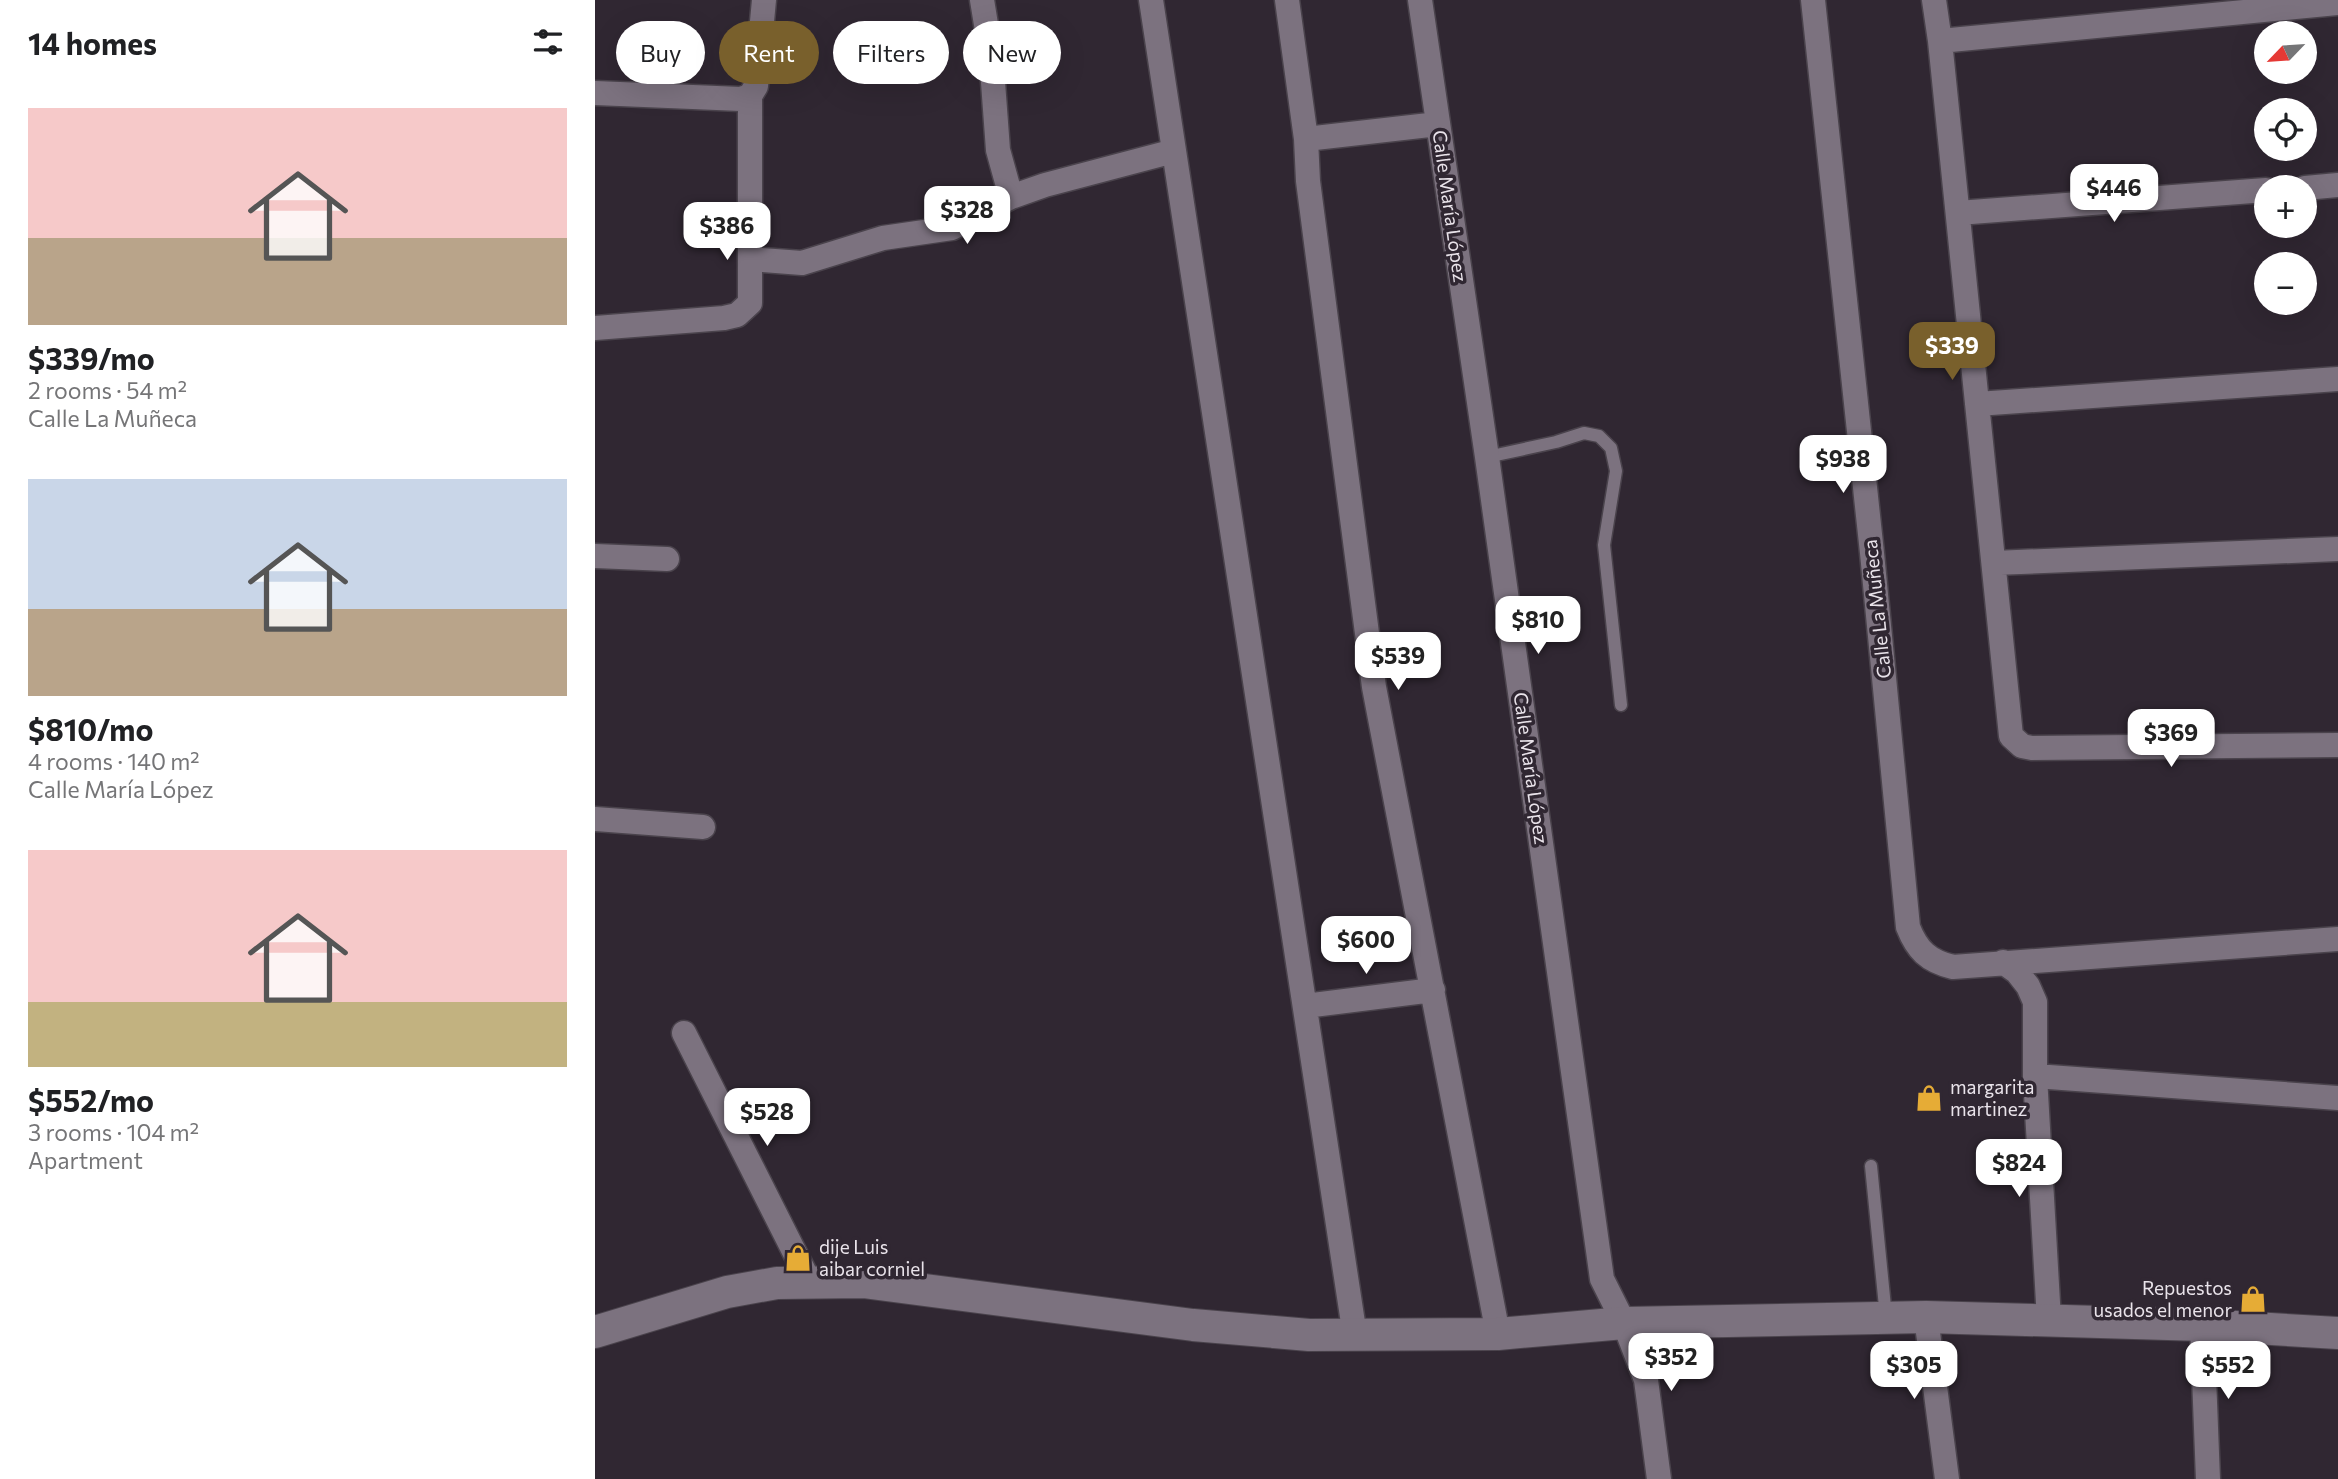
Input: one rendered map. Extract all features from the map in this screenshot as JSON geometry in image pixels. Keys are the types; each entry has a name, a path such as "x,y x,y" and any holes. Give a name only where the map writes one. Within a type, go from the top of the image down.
{"street":[{"path":"595,328 737,315 750,303 750,96 756,86 764,0"},
{"path":"982,0 992,66 999,150 1010,197"},
{"path":"1151,0 1355,1336"},
{"path":"1287,0 1306,139 1307,181 1374,687 1498,1334"},
{"name":"Calle María López","path":"1420,0 1602,1279 1624,1323 1646,1380 1659,1479"},
{"name":"Calle La Muñeca","path":"1813,0 1871,539 1908,927 1915,944 1931,960 1952,967 2003,962"},
{"path":"1934,0 2011,736 2022,746 2338,745"},
{"path":"1940,41 2338,3"},
{"path":"595,93 741,99 750,96"},
{"path":"1306,139 1438,124"},
{"path":"750,259 802,263 883,238 952,228 1010,197 1070,177 1174,151"},
{"path":"2317,187 2338,185"},
{"path":"1958,213 2254,191"},
{"path":"1977,404 2338,379"},
{"path":"1994,563 2338,549"},
{"path":"595,556 667,559"},
{"path":"595,819 703,827"},
{"path":"2003,962 2338,939"},
{"path":"2003,962 2017,972 2028,986 2035,1002 2035,1076 2049,1320"},
{"path":"1305,1006 1433,990"},
{"path":"684,1033 810,1283"},
{"path":"2035,1076 2338,1098"},
{"path":"595,1332 727,1292 777,1283 863,1282 1193,1325 1309,1335 1498,1334 1624,1323 1926,1317 2202,1325 2338,1333"},
{"path":"1926,1317 1947,1479"},
{"path":"2202,1325 2208,1479"}],"lane":[{"path":"1487,457 1584,433 1599,436 1611,448 1616,471 1604,545 1621,705"},
{"path":"1871,1167 1886,1318"}],"place":[{"name":"margarita martinez","path":"1929,1098"},
{"name":"dije Luis aibar corniel","path":"798,1258"},
{"name":"Repuestos usados el menor","path":"2253,1299"}]}
